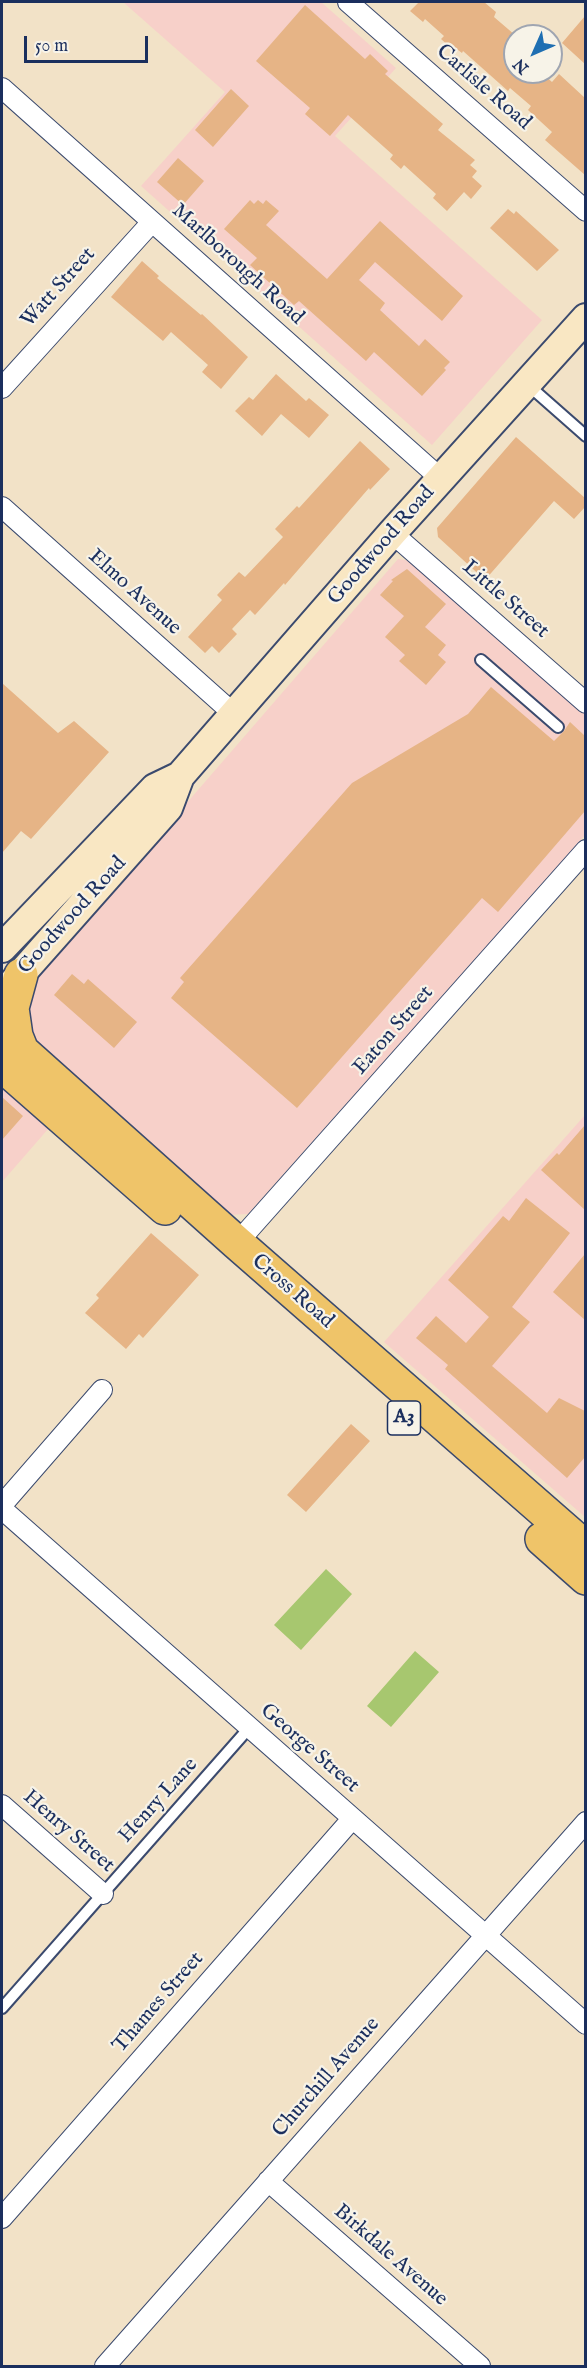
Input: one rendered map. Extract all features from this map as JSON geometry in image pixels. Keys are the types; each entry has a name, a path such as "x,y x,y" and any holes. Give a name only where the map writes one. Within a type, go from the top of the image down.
{"highway":[{"path":"11,985 16,1036 11,1063"},
{"name":"Cross Road","path":"11,1063 230,1251 585,1548"},
{"name":"Cross Road","path":"230,1251 585,1578"}],"main road":[{"name":"Goodwood Road","path":"11,985 168,808 180,776 392,532 585,318"},
{"name":"Goodwood Road","path":"2,948 155,788 180,776"}],"street":[{"name":"Carlisle Road","path":"348,2 585,211"},
{"name":"Marlborough Road","path":"2,88 440,478"},
{"name":"Watt Street","path":"2,388 152,222"},
{"name":"Elmo Avenue","path":"2,507 235,715"},
{"name":"Little Street","path":"392,532 585,703"},
{"name":"Eaton Street","path":"230,1251 585,850"},
{"path":"2,1507 102,1390"},
{"name":"George Street","path":"2,1507 585,2024"},
{"name":"Henry Street","path":"2,1805 103,1894"},
{"name":"Thames Street","path":"2,2218 352,1819"},
{"name":"Churchill Avenue","path":"105,2367 585,1822"},
{"name":"Birkdale Avenue","path":"268,2181 480,2367"}],"lane":[{"path":"527,384 585,436"},
{"path":"481,660 558,727"},
{"name":"Henry Lane","path":"2,2008 249,1728"}],"shaded area":[{"path":"123,2 321,2 396,68 335,136 542,320 432,445 141,186 225,92"},
{"path":"398,559 412,561 585,711 585,835 248,1214 228,1215 43,1049 28,1029 22,1007 30,984"},
{"path":"2,1087 49,1128 2,1182"},
{"path":"585,1115 585,1517 384,1342"}],"green space":[{"path":"326,1569 352,1594 301,1650 274,1625"},
{"path":"415,1651 439,1672 391,1727 367,1706"}],"building":[{"path":"419,2 484,2 496,12 494,17 503,25 503,84 563,84 563,78 585,98 585,175 545,140 552,132 528,110 531,106 510,88 508,91 463,51 462,53 454,47 452,49 441,39 444,36 425,19 423,22 410,11"},
{"path":"305,5 365,59 370,54 388,71 385,74 443,124 438,130 475,160 470,165 477,171 472,177 482,186 471,199 464,192 447,211 433,198 436,194 404,165 401,169 390,159 393,155 348,115 330,136 305,114 310,108 256,61"},
{"path":"585,16 585,64 563,42"},
{"path":"231,89 249,106 213,147 195,130"},
{"path":"178,158 204,181 183,205 157,182"},
{"path":"250,200 254,204 258,200 263,204 266,200 279,211 266,225 327,279 380,221 463,296 442,321 375,262 359,280 385,303 380,310 419,346 425,339 450,362 444,368 446,370 422,396 374,352 366,361 299,301 294,305 250,265 257,258 224,229"},
{"path":"508,209 514,214 516,211 559,250 537,271 490,228"},
{"path":"142,261 159,276 157,278 202,314 248,357 221,389 202,372 208,365 171,332 163,341 111,297"},
{"path":"276,374 306,401 309,398 329,415 309,438 281,414 262,436 235,411 249,397 253,400"},
{"path":"516,437 585,498 585,507 574,519 554,501 485,580 438,537 437,528"},
{"path":"360,441 390,469 370,490 369,488 285,585 284,583 255,615 250,610 232,629 237,634 219,653 212,646 205,653 188,637 222,600 217,595 239,572 245,577 283,537 275,529 297,506 299,508"},
{"path":"407,569 446,604 425,627 446,645 438,655 446,662 426,685 399,661 405,655 385,637 404,616 380,595 393,581 391,580"},
{"path":"2,683 58,733 74,721 109,752 31,839 21,831 2,853"},
{"path":"491,687 554,741 570,722 585,736 585,811 498,912 482,898 297,1108 171,998 184,982 180,978 352,783 468,714"},
{"path":"72,974 84,984 88,979 137,1022 114,1048 54,995"},
{"path":"2,1097 23,1116 2,1140"},
{"path":"585,1125 585,1210 541,1170 557,1153 559,1155"},
{"path":"526,1198 570,1233 512,1307 530,1322 492,1366 547,1413 559,1398 585,1411 585,1457 567,1478 445,1369 448,1365 416,1338 436,1316 466,1343 489,1317 448,1280 503,1216 509,1221"},
{"path":"151,1233 199,1275 143,1338 139,1334 126,1349 85,1313 99,1298 96,1295"},
{"path":"585,1254 585,1320 553,1292"},
{"path":"351,1424 370,1441 306,1512 287,1495"}]}
